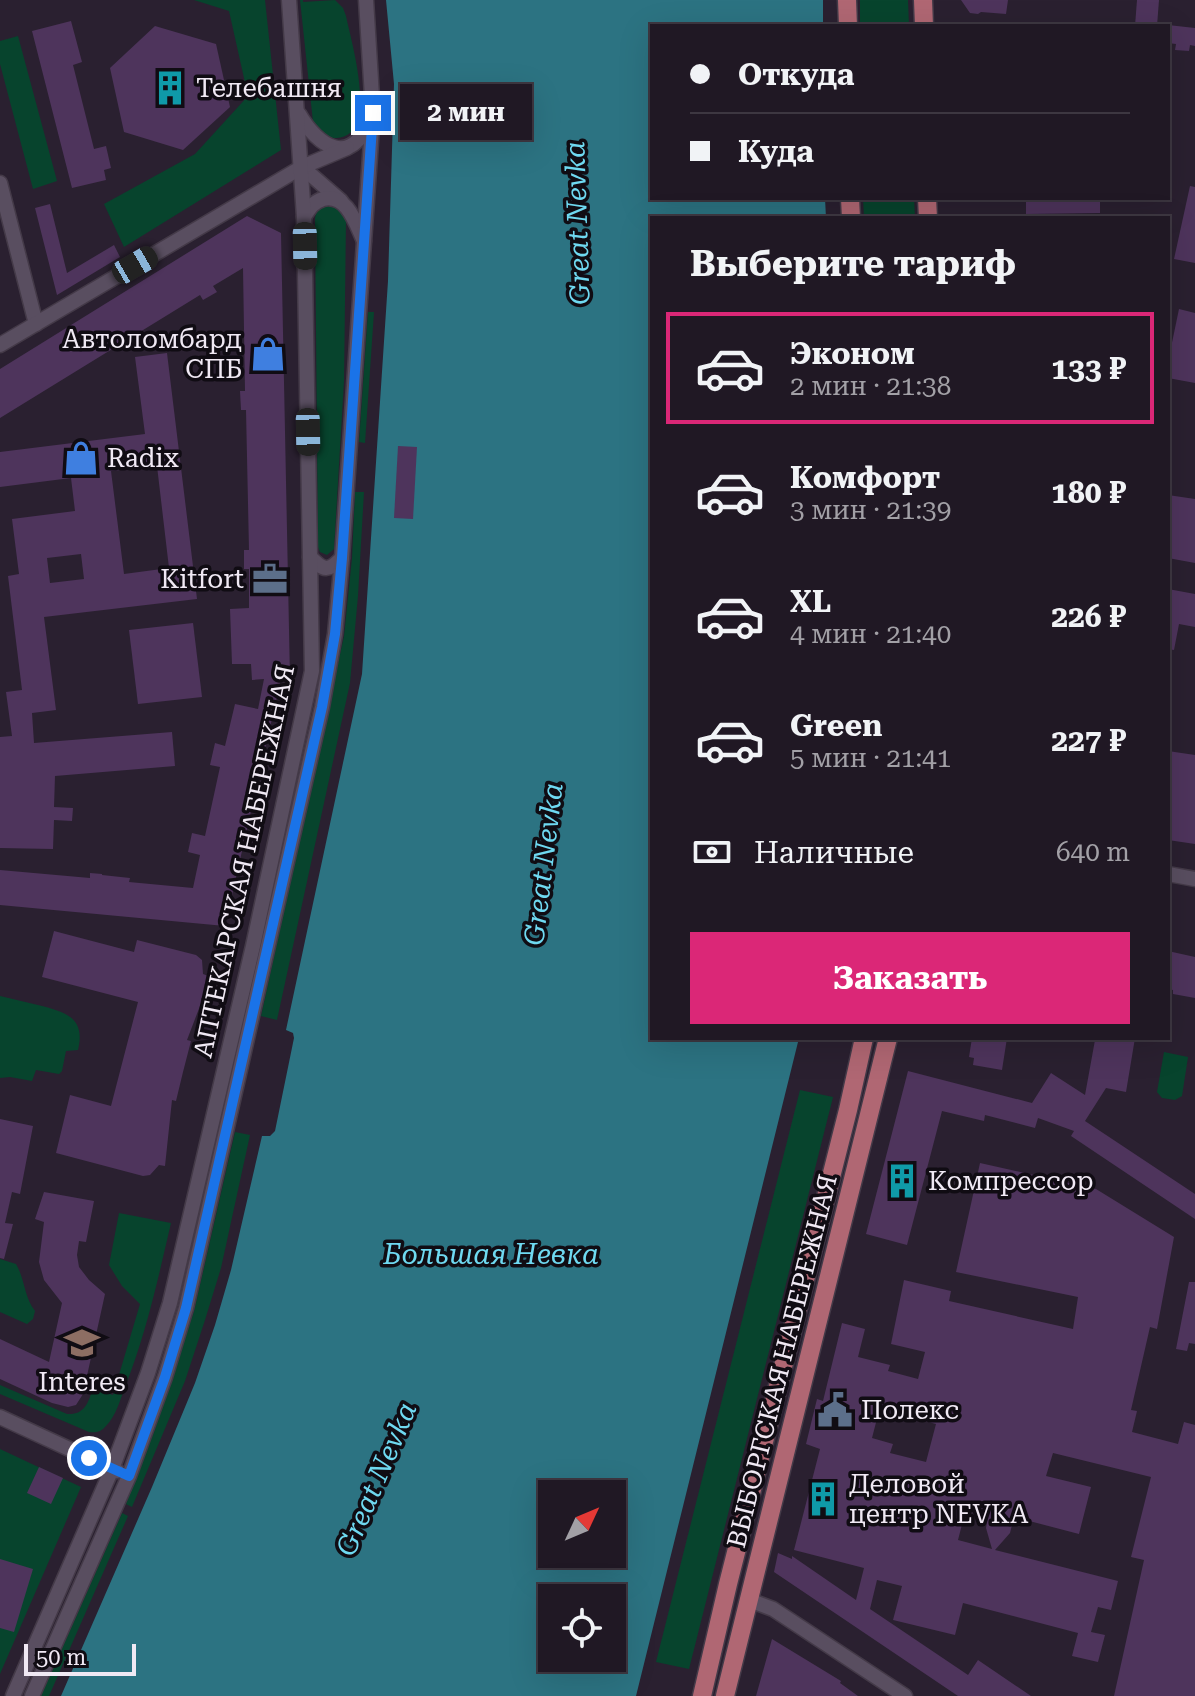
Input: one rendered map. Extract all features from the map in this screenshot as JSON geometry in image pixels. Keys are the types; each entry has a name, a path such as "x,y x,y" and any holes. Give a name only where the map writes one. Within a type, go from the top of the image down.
{"main road":[{"path":"847,0 848,24"},
{"path":"923,0 924,24"},
{"name":"ВЫБОРГСКАЯ НАБЕРЕЖНАЯ","path":"702,1696 864,1040"},
{"name":"ВЫБОРГСКАЯ НАБЕРЕЖНАЯ","path":"725,1696 888,1040"}],"street":[{"name":"АПТЕКАРСКАЯ НАБЕРЕЖНАЯ","path":"13,1696 112,1469 170,1303 312,671 304,217 289,0"},
{"name":"АПТЕКАРСКАЯ НАБЕРЕЖНАЯ","path":"32,1696 129,1476 165,1377 190,1293 322,707 335,634 342,558 373,113 366,0"},
{"path":"297,111 321,142 347,148"},
{"path":"0,345 302,167 347,148 361,137 373,113"},
{"path":"302,167 343,203 364,242"},
{"path":"0,183 36,324"},
{"path":"304,217 312,206 324,199 343,203"},
{"path":"310,557 320,567 327,569 342,558"},
{"path":"1170,874 1195,879"},
{"path":"0,1417 129,1476"},
{"path":"749,1600 773,1609 905,1696"}],"green space":[{"path":"194,0 265,0 281,150 124,247 104,204 195,154 248,96 229,11"},
{"path":"300,0 335,0 346,16 357,65 360,105 357,122 350,133 337,138 322,134 313,122"},
{"path":"860,0 908,0 909,24 860,24"},
{"path":"18,36 57,181 33,189 0,64 0,41"},
{"path":"863,200 914,200 915,216 864,216"},
{"path":"331,204 346,218 344,381 334,549 327,555 320,552 318,547 315,218 320,208"},
{"path":"368,312 374,312 365,443 359,442"},
{"path":"355,492 364,492 350,683 277,1020 261,1016 344,636"},
{"path":"0,996 57,1010 76,1023 80,1039 78,1050 66,1051 59,1074 36,1070 32,1081 0,1078"},
{"path":"1164,1052 1188,1057 1182,1096 1175,1100 1162,1098 1157,1092"},
{"path":"800,1090 833,1097 689,1669 656,1662"},
{"path":"235,1132 250,1135 221,1268 185,1381 132,1507 126,1504 155,1429 194,1311"},
{"path":"119,1213 171,1223 145,1327 119,1402 104,1428 89,1432 0,1394 0,1385 67,1414 78,1413 84,1407 93,1388 113,1395 140,1304 122,1286 109,1265"},
{"path":"0,1259 16,1264 19,1270 35,1311 33,1319 27,1324 0,1312"},
{"path":"0,1449 81,1487 0,1674"},
{"path":"122,1513 128,1516 49,1696 41,1696"}],"water":[{"name":"Большая Невка","path":"386,0 823,0 823,24 650,24 650,200 825,200 826,216 650,216 650,1040 799,1040 636,1696 61,1696 195,1383 231,1270 262,1136 270,1136 275,1131 294,1038 293,1033 286,1030 362,674 388,281 394,84"}],"building":[{"path":"961,0 1008,0 1006,14 970,13"},
{"path":"1137,0 1159,0 1157,24 1135,24"},
{"path":"71,21 82,62 73,65 94,149 106,146 111,168 104,170 106,180 72,188 32,31"},
{"path":"1170,25 1195,28 1195,46 1190,45 1189,51 1175,50 1176,44 1170,43"},
{"name":"Телебашня","path":"155,26 216,44 230,107 183,150 124,132 110,68"},
{"path":"1190,186 1195,187 1195,263 1174,259"},
{"path":"1026,200 1100,200 1100,213 1026,214"},
{"path":"50,204 67,273 114,245 120,257 57,295 35,208"},
{"path":"247,216 281,233 290,679 281,679 225,926 0,905 0,870 90,878 90,873 102,874 130,878 129,882 193,888 200,855 188,852 192,833 205,836 220,767 210,765 215,743 225,746 235,704 258,709 264,679 252,680 251,664 232,664 230,609 249,608 249,569 244,569 244,550 249,550 246,410 241,410 240,391 245,391 243,268 213,286 217,292 203,300 200,295 0,418 0,369"},
{"path":"1179,309 1195,313 1195,383 1170,378 1170,352"},
{"path":"167,353 197,599 44,617 56,710 32,713 34,743 172,732 175,766 55,776 54,807 73,808 72,821 54,820 53,849 0,848 0,737 12,736 6,692 22,690 8,576 19,574 12,519 75,511 71,478 0,487 0,452 145,434 135,357","holes":["157,466 169,568 124,574 111,471","81,554 84,579 50,583 47,558"]},
{"path":"398,446 417,447 413,519 394,518"},
{"path":"1170,495 1195,499 1195,563 1170,558"},
{"path":"1170,589 1195,594 1195,627 1179,624 1174,650 1170,649"},
{"path":"193,623 202,697 138,704 129,630"},
{"path":"1170,751 1195,755 1195,844 1170,840"},
{"path":"54,931 134,952 137,940 196,955 202,960 203,974 211,977 187,1040 191,1041 176,1101 172,1100 165,1166 159,1165 150,1175 143,1176 56,1153 70,1095 111,1106 138,1002 42,977"},
{"path":"1170,951 1195,957 1195,998 1173,994 1170,989"},
{"path":"972,1040 1007,1040 1002,1070 973,1065 974,1058 969,1057"},
{"path":"1095,1040 1135,1040 1126,1092 1106,1088 1085,1121 1195,1194 1195,1219 1071,1136 1074,1131 1038,1118 1035,1128 985,1115 984,1121 942,1111 907,1245 866,1234 908,1071 1032,1103 1051,1073 1085,1095"},
{"path":"0,1119 33,1126 20,1194 12,1192 5,1223 13,1224 4,1259 0,1258"},
{"path":"980,1163 1096,1189 1174,1237 1157,1329 1150,1327 1131,1410 1137,1411 1132,1432 1178,1444 1184,1422 1195,1425 1195,1696 1114,1696 1144,1560 1131,1557 1151,1477 1053,1453 1046,1476 1091,1487 1079,1534 1014,1517 1010,1533 995,1550 1118,1581 1111,1610 1098,1607 1091,1632 1105,1635 1098,1662 1072,1656 1078,1633 963,1603 955,1635 893,1620 902,1586 877,1580 870,1609 968,1675 978,1660 1031,1696 958,1696 774,1572 778,1553 792,1559 792,1556 856,1600 864,1568 794,1550 820,1449 806,1444 817,1399 823,1401 842,1323 865,1329 858,1357 890,1365 888,1371 918,1379 925,1352 891,1344 904,1280 951,1291 949,1301 1073,1329 1078,1297 956,1272","holes":["880,1407 918,1416 917,1419 936,1424 926,1462 890,1453 893,1444 872,1438","967,1505 989,1511 986,1528 992,1549 958,1540"]},
{"path":"44,1192 94,1201 86,1242 79,1241 77,1255 79,1267 105,1294 83,1394 76,1405 68,1407 0,1379 0,1339 49,1362 62,1303 44,1280 39,1262 44,1222 35,1219"},
{"path":"1189,1282 1195,1282 1195,1344 1189,1343 1187,1351 1176,1349"},
{"path":"39,1467 63,1478 51,1504 27,1493"},
{"path":"0,1559 33,1569 14,1632 0,1628"},
{"path":"772,1639 841,1681 858,1696 756,1696"}],"place":[{"name":"Телебашня","path":"170,88"},
{"name":"Автоломбард СПБ","path":"268,354"},
{"name":"Radix","path":"81,458"},
{"name":"Kitfort","path":"270,579"},
{"name":"Компрессор","path":"902,1181"},
{"name":"Interes","path":"82,1343"},
{"name":"Полекс","path":"835,1410"},
{"name":"Деловой центр NEVKA","path":"823,1499"}],"route":[{"path":"89,1458 129,1476 165,1377 186,1308 329,674 342,558 373,113"}],"water label":[{"name":"Great Nevka","path":"577,223"},
{"name":"Great Nevka","path":"543,864"},
{"name":"Great Nevka","path":"376,1479"}]}
